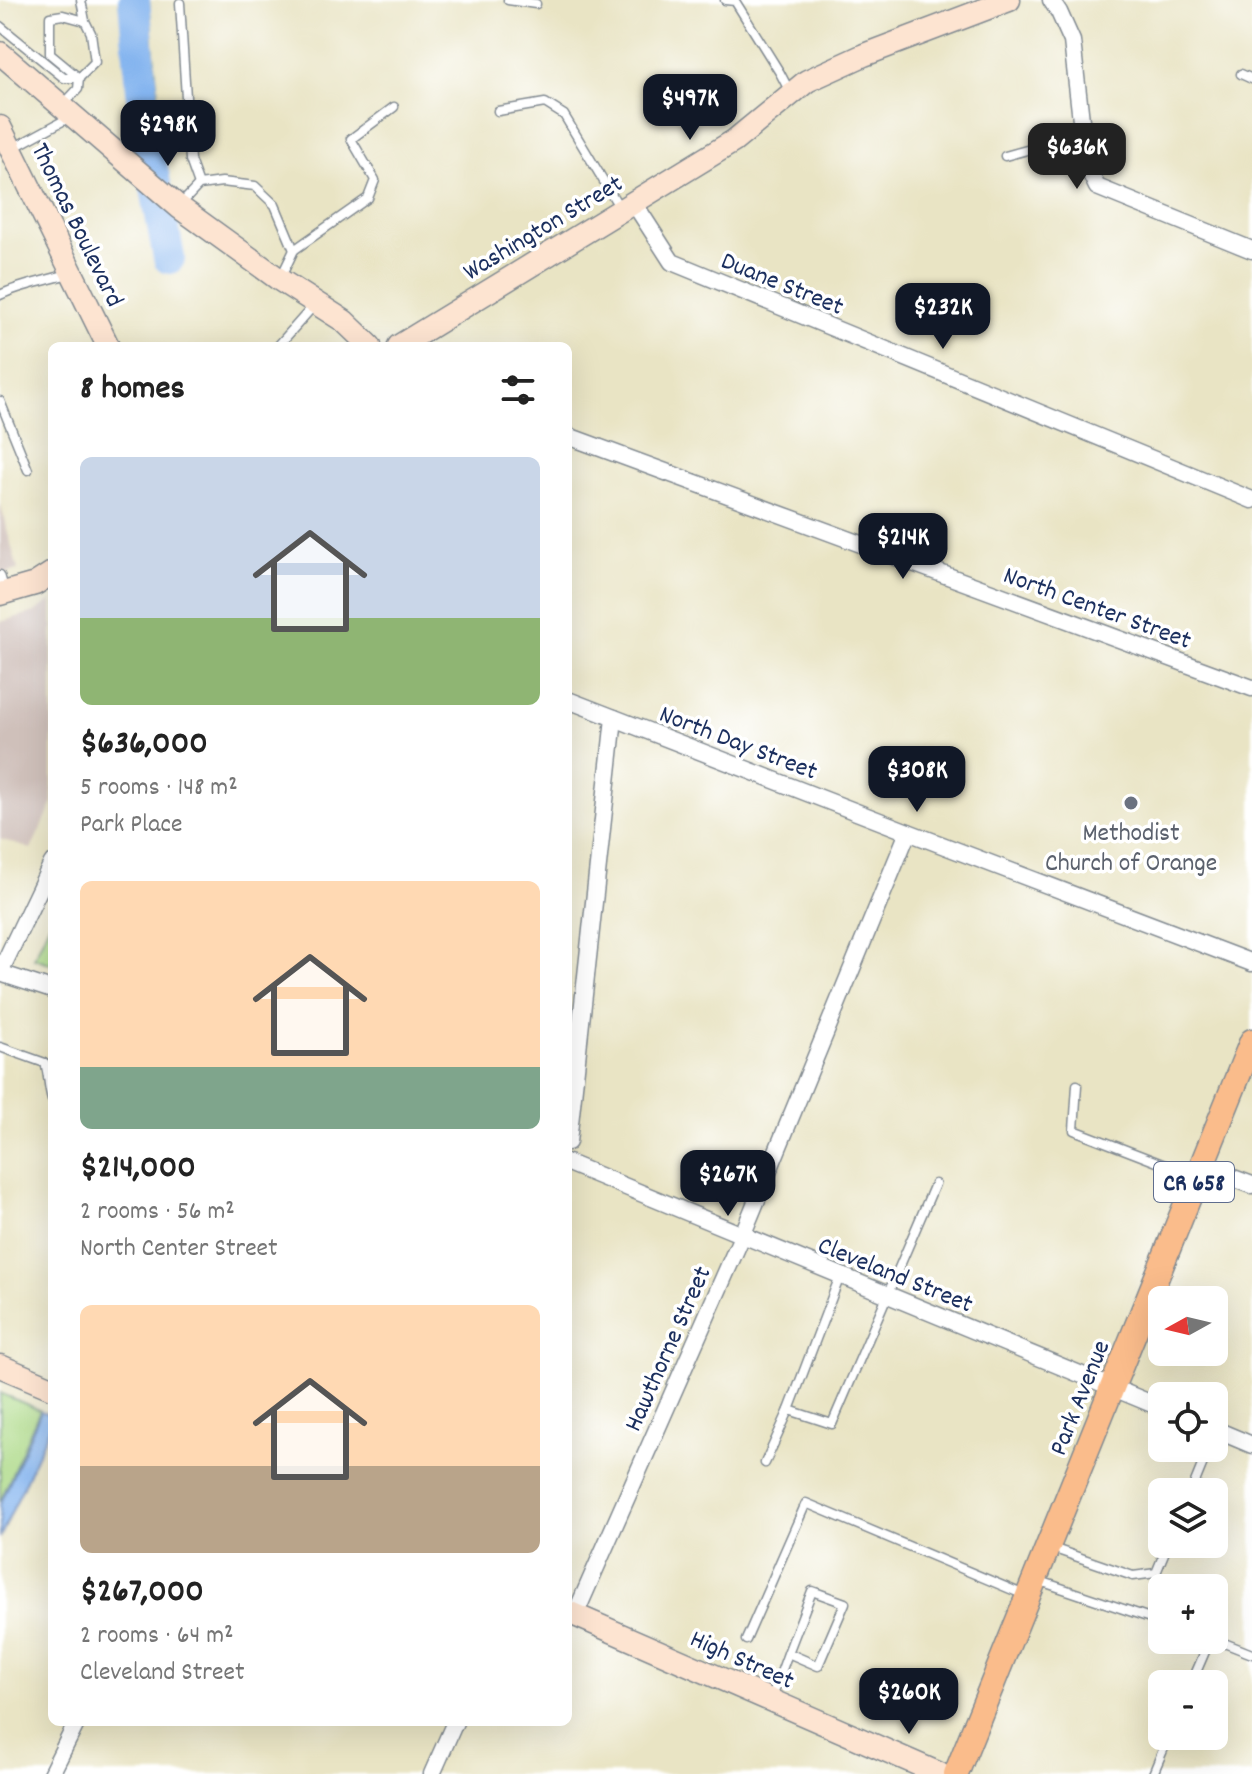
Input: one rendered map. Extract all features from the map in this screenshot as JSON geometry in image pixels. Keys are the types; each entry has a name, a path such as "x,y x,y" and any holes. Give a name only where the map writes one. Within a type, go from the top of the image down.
{"main road":[{"name":"Washington Street","path":"406,342 734,141 807,81 864,55 1009,0"},
{"name":"Thomas Boulevard","path":"0,53 176,204 280,280 356,330 366,342"},
{"name":"Thomas Boulevard","path":"0,127 106,342"},
{"path":"2,587 35,584 48,576"},
{"name":"Park Avenue","path":"956,1774 1252,1041"},
{"path":"0,1366 48,1386"},
{"name":"High Street","path":"572,1613 940,1774"}],"street":[{"path":"1051,0 1072,41 1086,164 1097,187 1252,250"},
{"name":"Duane Street","path":"627,207 672,262 1252,500"},
{"name":"North Center Street","path":"572,437 1252,688"},
{"name":"North Day Street","path":"572,702 1252,963"},
{"path":"572,1105 614,718"},
{"name":"Hawthorne Street","path":"572,1611 742,1236 908,832"},
{"path":"48,871 0,973 48,989"},
{"name":"Cleveland Street","path":"572,1165 1148,1402"},
{"path":"1198,1172 1252,1185"},
{"path":"1228,1437 1252,1445"},
{"path":"51,1774 75,1726"},
{"path":"432,1774 453,1726"}],"lane":[{"path":"11,149 67,111 78,89 79,78 95,62 91,33 81,0"},
{"path":"508,0 536,4"},
{"path":"725,0 735,1 791,94"},
{"path":"180,3 190,160 199,185"},
{"path":"79,78 50,54 50,17 63,15 85,21"},
{"path":"0,26 64,78 79,78"},
{"path":"1241,74 1252,79"},
{"path":"498,111 545,103 564,115 627,207"},
{"path":"280,280 294,250 368,198 375,180 351,139 394,107"},
{"path":"1005,156 1083,134"},
{"path":"176,204 199,185 222,182 255,186 275,205 294,250"},
{"path":"0,295 14,288 72,272"},
{"path":"282,342 316,303"},
{"path":"0,401 28,470"},
{"path":"0,1047 45,1063 48,1088"},
{"path":"1077,1085 1074,1130 1198,1172"},
{"path":"789,1410 832,1424 935,1184"},
{"path":"765,1463 789,1410 840,1276"},
{"path":"746,1640 806,1503 1031,1588 1148,1618"},
{"path":"1048,1546 1133,1576 1156,1573 1162,1558"},
{"path":"771,1701 788,1653 812,1591 845,1603 818,1666 788,1653"},
{"path":"1228,1646 1252,1654"},
{"path":"1153,1774 1163,1750"}],"shaded area":[{"path":"0,503 18,570 0,574"},
{"path":"48,603 48,813 31,849 0,839 0,622 35,612"}],"green space":[{"path":"119,0 149,0 165,169 140,151"},
{"path":"48,927 48,963 34,958"},
{"path":"0,1393 40,1410 0,1502"}],"water":[{"path":"41,1411 48,1414 48,1431 0,1538 0,1505"}],"waterway":[{"path":"134,0 146,135 169,258"}],"place":[{"name":"Methodist Church of Orange","path":"1131,803"}]}
